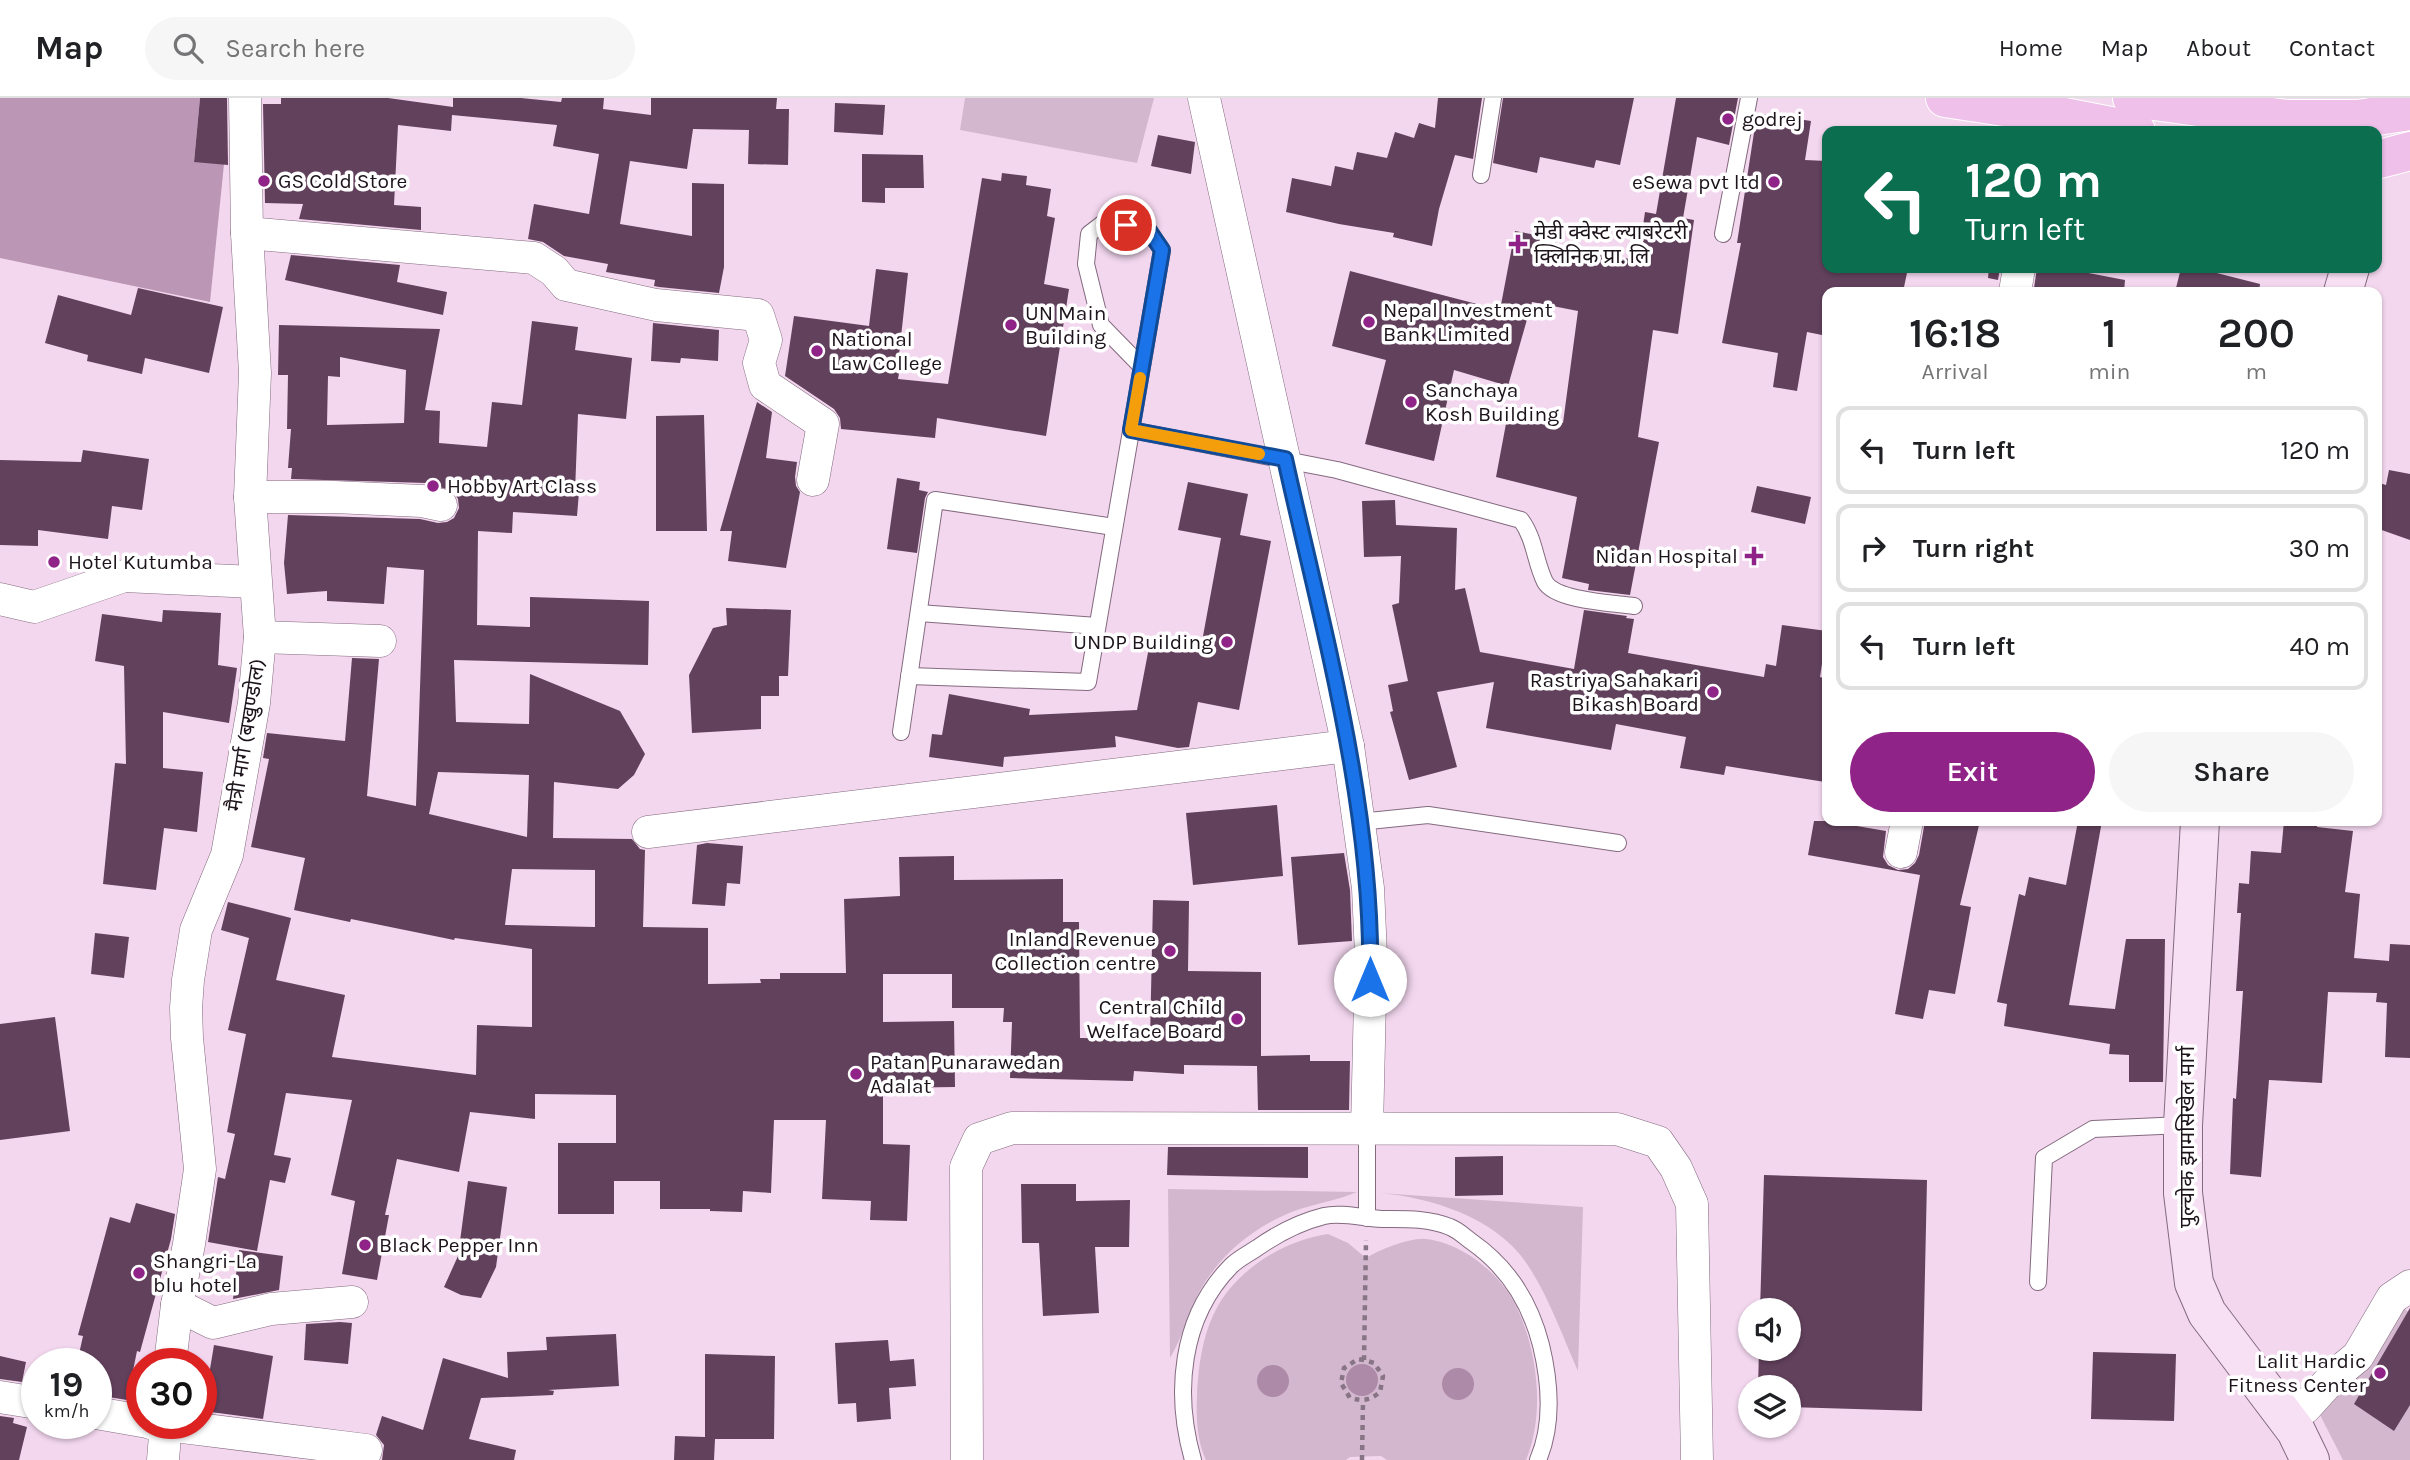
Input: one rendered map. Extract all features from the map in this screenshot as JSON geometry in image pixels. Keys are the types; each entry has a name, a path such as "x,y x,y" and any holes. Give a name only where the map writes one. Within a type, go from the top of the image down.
{"main road":[{"path":"1945,98 2043,122 2084,126"},
{"path":"2132,98 2286,119 2410,111"},
{"path":"2382,158 2410,151"},
{"name":"पुल्चोक झामसिखेल मार्ग","path":"2200,826 2183,1125 2183,1193 2194,1283 2207,1313 2296,1431 2310,1460"}],"street":[{"name":"मैत्री मार्ग (बखुण्डोल)","path":"172,1348 200,1169 187,1038 188,980 196,930 227,855 254,703 260,637 250,497 255,373 247,233 246,98"},
{"path":"1204,98 1348,746 1368,888 1371,955 1367,1129"},
{"path":"247,233 534,258 554,271 566,285 656,305 758,315 766,340 759,363 765,385 824,424 813,480"},
{"path":"250,497 422,500 441,505"},
{"path":"0,599 34,607 124,576 254,582"},
{"path":"260,637 380,641"},
{"path":"648,832 1348,746"},
{"path":"1901,852 1906,826"},
{"path":"967,1460 966,1167 979,1139 1012,1128 1617,1129 1658,1142 1676,1168 1692,1204 1697,1460"},
{"path":"2284,1415 2305,1408 2334,1376 2358,1356 2392,1298 2410,1286"},
{"path":"177,1305 213,1323 271,1309 352,1302"},
{"path":"0,1397 21,1400"},
{"path":"217,1431 366,1450 362,1460"},
{"path":"159,1439 163,1460"}],"lane":[{"path":"1481,174 1493,98"},
{"path":"1723,234 1749,98"},
{"path":"909,676 1088,682 1162,250 1147,228 1105,221 1089,234 1086,264 1101,325 1142,366"},
{"path":"1131,430 1337,470 1521,520 1533,540 1546,582 1555,592 1634,606"},
{"path":"901,732 936,500 1114,527"},
{"path":"919,613 1097,626"},
{"path":"1359,822 1428,815 1618,843"},
{"path":"2038,1282 2044,1158 2093,1129 2183,1125"},
{"path":"1367,1129 1367,1218"},
{"path":"1193,1460 1186,1434 1181,1383 1191,1335 1207,1296 1232,1265 1268,1240 1295,1226 1326,1216 1414,1219 1451,1227 1481,1248 1508,1274 1527,1302 1546,1368 1549,1406 1544,1446 1538,1460"}],"path":[{"path":"1364,1360 1367,1218"},
{"path":"1358,1359 1364,1360 1374,1363 1383,1376 1380,1392 1370,1400 1363,1401 1350,1398 1341,1383 1344,1368 1358,1359"},
{"path":"1362,1460 1363,1401"}],"shaded area":[{"path":"0,98 200,98 194,161 224,164 210,302 0,258"},
{"path":"965,98 1154,98 1137,163 960,130"},
{"path":"1168,1189 1357,1192 1284,1215 1241,1242 1207,1279 1170,1358"},
{"path":"1379,1193 1583,1207 1578,1371 1542,1290 1514,1248 1480,1222 1461,1213 1419,1199"},
{"path":"1328,1234 1348,1243 1366,1258 1412,1240 1440,1242 1467,1254 1502,1284 1517,1308 1534,1364 1536,1423 1526,1460 1387,1460 1381,1456 1350,1457 1346,1460 1206,1460 1198,1429 1200,1361 1205,1337 1219,1304 1239,1278 1266,1257 1296,1242"},
{"name":"Lalit Hardic Fitness Center","path":"2403,1308 2410,1313 2410,1460 2343,1460 2318,1411"},
{"path":"1362,1364 1373,1369 1378,1380 1373,1391 1362,1396 1351,1391 1346,1380 1351,1369"},
{"path":"1273,1365 1284,1370 1289,1381 1284,1392 1273,1397 1262,1392 1257,1381 1262,1370"},
{"path":"1458,1368 1469,1373 1474,1384 1469,1395 1458,1400 1447,1395 1442,1384 1447,1373"}],"building":[{"path":"200,98 227,98 228,165 194,162"},
{"path":"281,98 388,98 453,107 453,98 521,98 561,102 562,98 604,98 603,109 651,115 651,98 777,98 776,109 789,109 788,165 748,164 749,130 693,129 687,169 630,161 620,224 692,236 692,183 724,184 724,267 719,293 659,287 654,286 655,280 606,272 608,264 564,256 543,242 528,239 534,204 589,214 599,154 553,146 557,125 452,115 451,131 398,125 394,205 421,207 421,230 299,219 303,204 265,203 263,104 281,104"},
{"path":"1438,98 1482,98 1473,159 1455,155 1439,209 1432,246 1393,237 1394,233 1286,212 1292,178 1331,186 1335,166 1353,170 1357,152 1387,158 1395,132 1414,138 1419,123 1435,128"},
{"path":"1503,98 1634,98 1620,165 1596,160 1594,168 1540,157 1537,173 1493,163"},
{"path":"1676,98 1738,98 1729,145 1697,137 1683,218 1694,220 1678,334 1653,330 1638,437 1659,442 1630,595 1588,590 1589,584 1562,578 1577,497 1496,477 1508,413 1563,423 1578,311 1532,302 1508,386 1454,370 1434,461 1365,444 1386,360 1332,346 1350,271 1500,310 1515,231 1557,239 1555,248 1638,260 1645,212 1656,214"},
{"path":"835,103 885,105 883,135 834,132"},
{"path":"1757,113 1811,121 1805,160 1822,161 1822,273 1907,273 1904,287 1822,287 1822,335 1807,332 1797,391 1773,387 1778,353 1722,343 1741,243 1737,243"},
{"path":"1158,135 1195,142 1191,174 1151,166"},
{"path":"862,154 923,155 924,188 885,188 885,203 862,202"},
{"path":"1002,173 1027,176 1026,185 1051,189 1047,216 1055,218 1044,284 1069,289 1046,436 937,418 935,438 841,429 840,418 834,409 785,376 794,316 869,326 876,269 908,273 898,379 948,384 982,178 1001,181"},
{"path":"291,255 400,265 397,282 447,292 443,315 285,280"},
{"path":"1988,273 1999,273 1998,280 1988,278"},
{"path":"2036,273 2088,273 2125,280 2124,287 2034,287"},
{"path":"2180,273 2217,273 2260,284 2260,287 2176,287"},
{"path":"138,288 223,307 209,373 145,358 142,374 87,361 88,355 45,343 58,295 131,315"},
{"path":"532,321 578,327 575,350 632,358 626,419 578,414 575,492 579,492 577,516 513,512 512,533 478,531 477,625 530,627 530,597 649,601 648,665 454,660 456,722 529,724 530,674 620,711 645,754 634,775 618,789 554,782 553,838 632,839 640,849 645,850 643,927 708,928 708,984 761,983 760,979 780,979 780,973 846,973 844,899 900,896 899,857 954,856 954,880 1063,879 1063,922 1079,922 1080,1038 1150,1039 1153,900 1189,901 1188,971 1261,972 1261,1056 1310,1055 1310,1061 1350,1061 1349,1110 1258,1110 1257,1066 1184,1065 1184,1074 1134,1071 1133,1081 1010,1078 1012,1022 1003,1022 1004,1008 952,1008 952,974 883,974 883,1022 954,1021 955,1087 883,1088 883,1144 910,1145 907,1221 870,1220 871,1201 822,1199 826,1120 774,1120 771,1193 743,1191 742,1212 660,1209 660,1181 614,1181 614,1214 558,1214 558,1143 616,1143 616,1095 535,1094 535,1119 470,1112 459,1172 397,1159 385,1215 389,1215 377,1280 342,1274 355,1201 331,1195 352,1100 286,1093 274,1155 291,1158 285,1183 270,1180 257,1251 208,1242 218,1177 225,1179 235,1134 227,1132 246,1034 228,1030 249,938 221,930 228,902 291,918 276,980 345,995 332,1057 476,1075 477,1025 532,1027 532,949 455,938 454,940 294,910 305,858 251,847 269,759 263,758 267,733 345,741 352,658 379,659 367,796 416,806 424,570 387,567 384,604 327,601 327,591 287,594 284,563 288,515 420,519 438,523 454,518 459,508 453,491 426,483 291,479 292,468 288,468 291,429 287,429 288,375 278,375 279,325 440,329 425,410 440,411 439,443 487,447 492,402 522,405","holes":["340,357 406,370 404,423 327,425 328,376 340,377","438,772 529,775 527,837 429,814","512,869 595,870 595,927 505,925"]},
{"path":"653,323 719,330 718,361 681,358 680,363 651,361"},
{"path":"757,402 772,412 766,458 797,462 795,477 800,492 786,568 728,561 732,531 720,531"},
{"path":"704,415 707,531 656,531 656,416"},
{"path":"83,450 149,459 142,510 112,506 108,539 38,530 38,546 0,545 0,460 81,462"},
{"path":"2389,470 2410,474 2410,540 2382,530 2382,484 2386,485"},
{"path":"897,478 920,482 919,490 928,492 917,553 887,549"},
{"path":"1188,482 1248,494 1240,535 1271,541 1239,710 1198,702 1189,747 1178,748 1115,736 1116,747 1004,757 1003,767 929,757 932,734 942,735 949,694 1030,709 1029,715 1137,710 1151,637 1201,647 1221,538 1178,530"},
{"path":"1757,486 1811,497 1805,524 1751,512"},
{"path":"1395,500 1396,525 1457,528 1455,590 1465,588 1480,652 1574,669 1584,610 1634,619 1628,653 1764,677 1766,664 1776,666 1782,625 1822,630 1822,782 1726,766 1724,775 1680,768 1686,737 1616,724 1611,750 1486,728 1494,682 1437,692 1457,767 1409,780 1390,712 1393,711 1388,685 1408,681 1392,605 1399,603 1401,556 1364,557 1362,501"},
{"path":"726,608 791,610 788,676 779,676 779,696 761,696 761,729 692,733 689,675 713,628 727,625"},
{"path":"163,610 221,613 218,665 237,668 229,723 163,712 163,768 203,772 197,832 164,828 156,890 103,884 115,763 126,764 124,666 95,661 102,614 162,622"},
{"path":"1277,805 1283,876 1193,885 1186,813"},
{"path":"1814,821 1822,821 1822,826 1857,826 1886,831 1883,857 1888,865 1898,870 1908,869 1915,863 1924,826 1979,826 1960,905 1971,907 1955,994 1929,990 1923,1019 1895,1014 1920,875 1808,855"},
{"path":"2077,826 2101,826 2069,1005 2115,1009 2126,939 2165,939 2163,1082 2129,1082 2129,1055 2109,1054 2110,1044 2004,1026 2007,1004 1997,1002 2019,894 2025,896 2029,877 2066,885"},
{"path":"2284,826 2317,826 2353,831 2345,892 2360,894 2354,958 2389,961 2390,944 2410,945 2410,1058 2385,1057 2387,1003 2376,1002 2377,993 2328,992 2322,1083 2269,1080 2261,1177 2230,1174 2233,1098 2236,1099 2243,991 2236,991 2241,913 2237,913 2239,883 2249,884 2251,851 2281,853"},
{"path":"707,843 743,846 740,884 727,883 725,906 692,904 697,845"},
{"path":"1344,853 1350,890 1352,941 1298,945 1291,857"},
{"path":"95,933 129,937 124,978 91,974"},
{"path":"55,1017 70,1131 0,1140 0,1024"},
{"path":"1168,1147 1308,1147 1308,1178 1167,1175"},
{"path":"1503,1156 1503,1195 1455,1196 1455,1157"},
{"path":"1764,1175 1927,1180 1922,1411 1801,1407 1801,1375 1758,1375 1759,1361 1801,1361 1801,1298 1760,1298"},
{"path":"468,1181 507,1187 496,1267 481,1298 461,1295 444,1287 458,1256"},
{"path":"1021,1184 1076,1184 1076,1201 1130,1200 1129,1247 1095,1247 1099,1313 1043,1316 1039,1243 1022,1243"},
{"path":"136,1203 175,1214 171,1239 141,1348 126,1348 126,1400 112,1398 112,1348 80,1348 83,1336 78,1335 110,1217 130,1223"},
{"path":"239,1250 283,1256 279,1290 233,1299"},
{"path":"2410,1308 2410,1405 2394,1431 2354,1404"},
{"path":"352,1323 348,1364 304,1360 306,1324"},
{"path":"616,1334 619,1386 548,1390 554,1391 553,1395 481,1398 469,1439 516,1450 514,1460 382,1460 384,1445 376,1435 382,1416 423,1430 443,1358 508,1378 507,1352 547,1350 546,1337"},
{"path":"888,1340 890,1361 914,1359 916,1386 889,1388 891,1419 857,1422 856,1403 838,1404 835,1343"},
{"path":"214,1345 273,1356 263,1419 217,1413 217,1348 214,1348"},
{"path":"2093,1352 2176,1354 2174,1421 2091,1419"},
{"path":"705,1354 775,1356 774,1439 715,1439 714,1460 674,1460 675,1436 705,1437"},
{"path":"0,1356 21,1361 21,1382 0,1379"},
{"path":"0,1416 14,1418 13,1423 21,1425 21,1439 24,1439 19,1460 0,1460"}],"slow traffic":[{"path":"1140,378 1131,430 1259,454"}],"place":[{"name":"godrej","path":"1728,119"},
{"name":"GS Cold Store","path":"264,181"},
{"name":"eSewa pvt ltd","path":"1774,182"},
{"name":"मेडी क्वेस्ट ल्याबरेटरी क्लिनिक प्रा. लि","path":"1518,244"},
{"name":"Nepal Investment Bank Limited","path":"1369,322"},
{"name":"UN Main Building","path":"1011,325"},
{"name":"National Law College","path":"817,351"},
{"name":"Sanchaya Kosh Building","path":"1411,402"},
{"name":"Hobby Art Class","path":"433,486"},
{"name":"Nidan Hospital","path":"1754,556"},
{"name":"Hotel Kutumba","path":"54,562"},
{"name":"UNDP Building","path":"1227,642"},
{"name":"Rastriya Sahakari Bikash Board","path":"1713,692"},
{"name":"Inland Revenue Collection centre","path":"1170,951"},
{"name":"Central Child Welface Board","path":"1237,1019"},
{"name":"Patan Punarawedan Adalat","path":"856,1074"},
{"name":"Black Pepper Inn","path":"365,1245"},
{"name":"Shangri-La blu hotel","path":"139,1273"},
{"name":"Lalit Hardic Fitness Center","path":"2380,1373"}],"route":[{"path":"1126,225 1147,228 1162,250 1131,430 1285,459 1348,746 1368,888 1370,980"}]}
